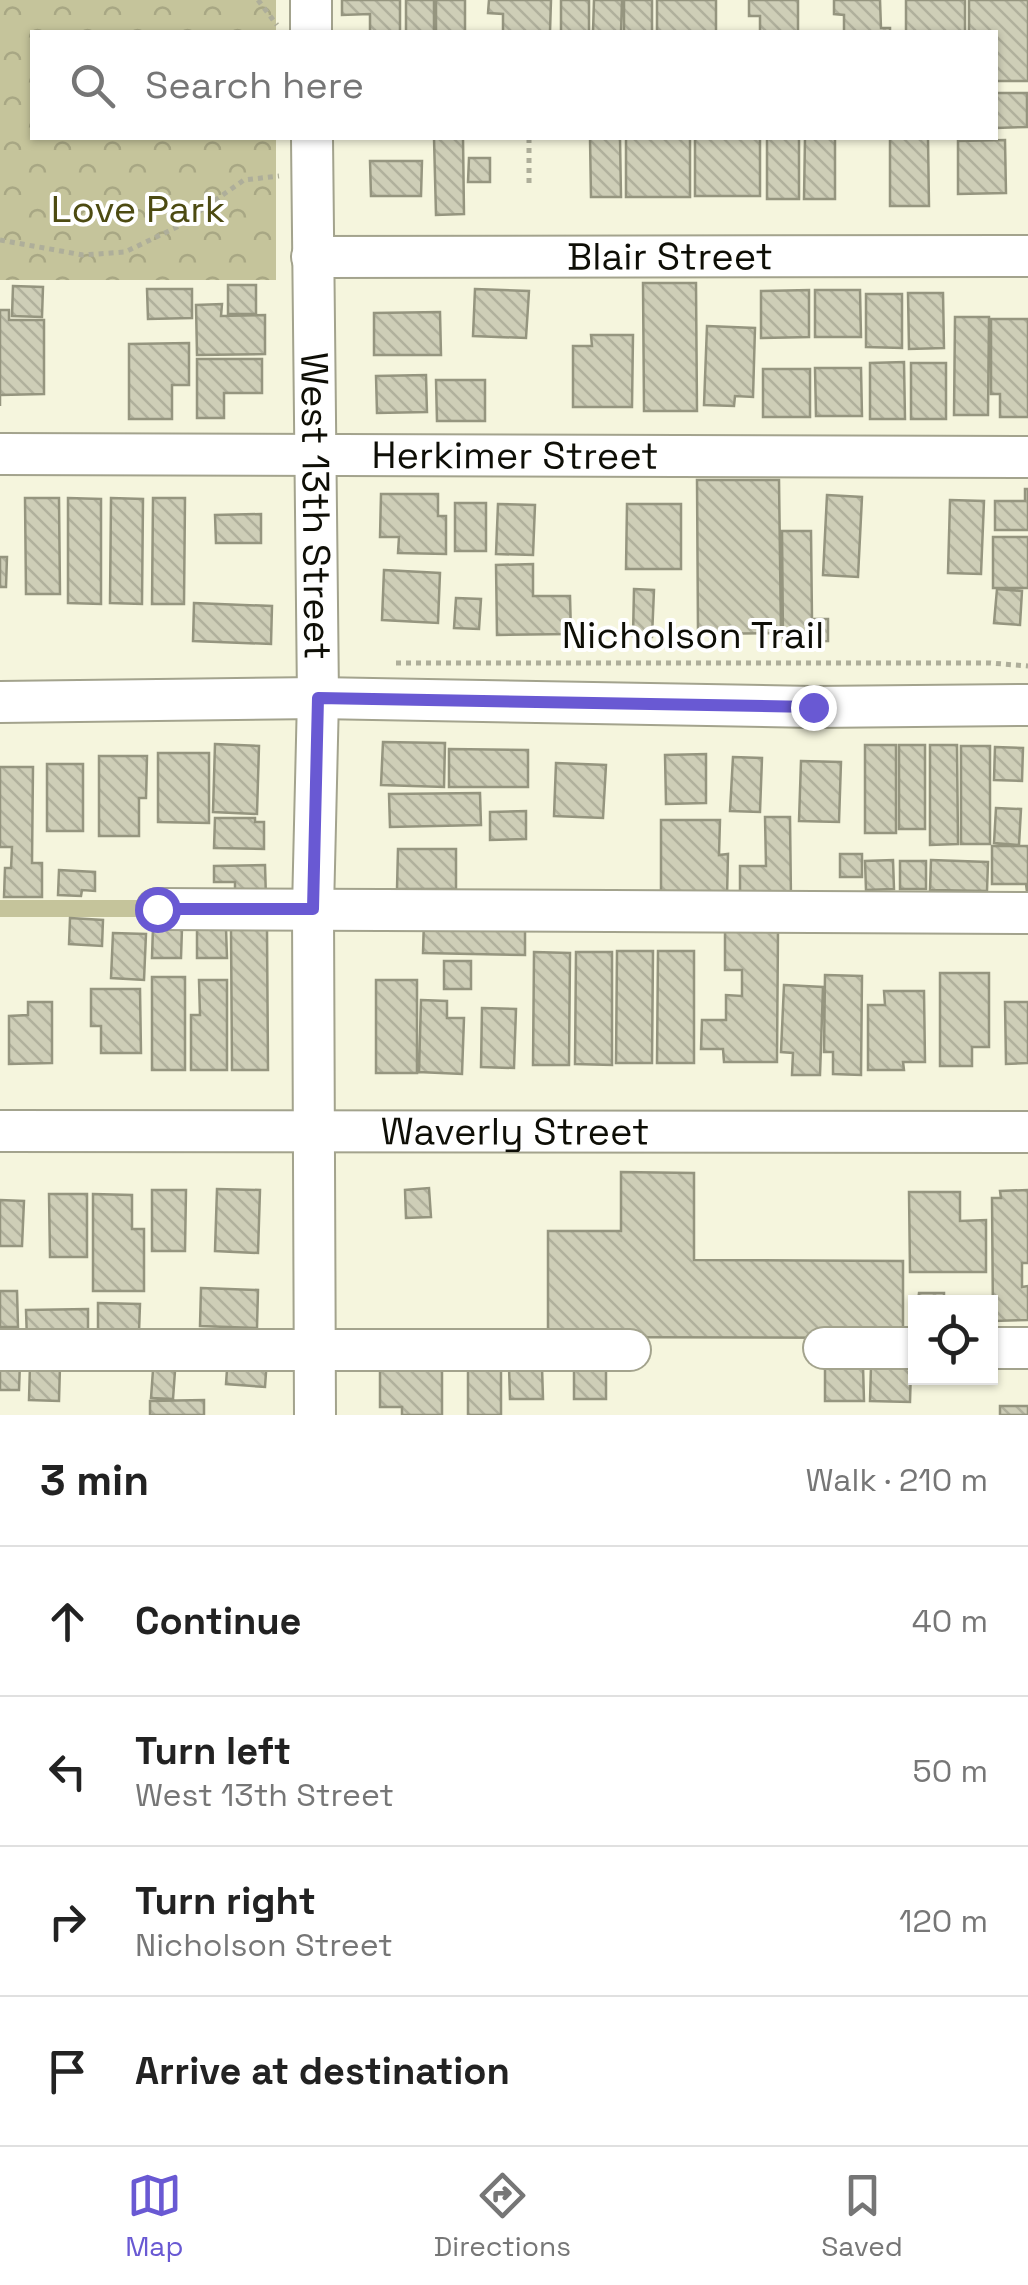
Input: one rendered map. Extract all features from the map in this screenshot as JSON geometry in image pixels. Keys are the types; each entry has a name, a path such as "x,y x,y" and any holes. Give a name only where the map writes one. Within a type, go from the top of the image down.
{"street":[{"path":"295,30 311,0"},
{"name":"West 13th Street","path":"312,157 318,698 313,909 315,1415"},
{"name":"Blair Street","path":"312,256 1028,256"},
{"name":"Herkimer Street","path":"0,454 1028,456"},
{"path":"0,702 318,698 813,707 1028,705"},
{"path":"157,909 1028,913"},
{"name":"Waverly Street","path":"0,1132 1028,1132"},
{"path":"824,1348 908,1348"},
{"path":"998,1348 1028,1348"},
{"path":"0,1350 630,1350"}],"path":[{"path":"258,0 295,30"},
{"path":"529,140 529,188"},
{"path":"0,240 107,256 124,252 159,237 244,180 312,157"},
{"name":"Nicholson Trail","path":"392,664 1028,666"}],"green space":[{"name":"Love Park","path":"0,0 276,0 276,30 30,30 30,140 276,140 276,280 0,280"},
{"path":"0,900 149,900 149,917 0,917"}],"building":[{"path":"342,0 400,0 400,30 370,30 370,14 342,15"},
{"path":"406,0 434,0 434,30 406,30"},
{"path":"436,0 465,0 465,30 436,30"},
{"path":"489,0 551,0 550,30 503,30 503,14 488,13"},
{"path":"561,0 589,0 589,30 561,30"},
{"path":"594,0 622,0 621,30 593,30"},
{"path":"624,0 652,0 652,30 624,30"},
{"path":"657,0 716,0 716,30 657,30"},
{"path":"749,0 798,0 798,30 760,30 760,16 749,16"},
{"path":"834,0 880,0 881,28 890,30 844,30 844,15 834,14"},
{"path":"906,0 965,0 965,30 906,30"},
{"path":"969,0 1028,0 1028,81 998,81 998,30 969,30"},
{"path":"998,93 1027,93 1027,127 998,128"},
{"path":"434,140 463,140 464,214 436,215"},
{"path":"590,140 620,140 621,197 591,197"},
{"path":"626,140 690,140 690,197 626,197"},
{"path":"695,140 760,140 760,196 695,196"},
{"path":"767,140 799,140 799,199 767,199"},
{"path":"805,140 835,140 835,199 804,199"},
{"path":"890,140 928,140 929,206 890,206"},
{"path":"1005,140 1006,193 958,194 958,141"},
{"path":"469,158 490,158 490,182 468,182"},
{"path":"370,161 422,161 421,196 371,196"},
{"path":"643,283 696,283 697,411 644,411"},
{"path":"228,285 256,285 256,314 228,314"},
{"path":"13,286 43,287 42,317 12,316"},
{"path":"147,289 192,289 192,318 148,319"},
{"path":"475,289 529,291 526,338 473,336"},
{"path":"809,290 809,337 761,338 761,291"},
{"path":"815,290 860,290 861,337 815,337"},
{"path":"908,293 943,293 944,348 909,349"},
{"path":"866,294 902,294 902,348 866,347"},
{"path":"222,304 221,316 265,315 265,354 197,355 196,305"},
{"path":"0,310 9,310 9,320 44,320 44,394 0,395"},
{"path":"440,312 441,355 374,355 374,313"},
{"path":"955,317 989,317 988,415 954,415"},
{"path":"991,319 1028,319 1028,417 1000,417 1000,394 991,394"},
{"path":"707,326 755,328 753,397 735,396 734,406 704,405"},
{"path":"591,335 633,335 632,407 573,407 573,346 592,346"},
{"path":"189,343 189,385 172,385 172,419 129,419 129,344"},
{"path":"197,359 262,359 262,393 224,393 224,418 197,418"},
{"path":"904,362 905,419 870,419 870,363"},
{"path":"911,363 946,363 946,419 911,419"},
{"path":"815,368 861,368 862,416 816,416"},
{"path":"763,369 810,369 810,417 763,417"},
{"path":"426,375 427,412 377,413 376,376"},
{"path":"436,380 485,380 485,421 437,421"},
{"path":"697,480 779,480 781,633 698,634"},
{"path":"1025,489 1028,530 995,530 995,501 1025,501"},
{"path":"381,494 438,494 438,516 446,516 446,554 398,553 399,537 380,537"},
{"path":"827,495 862,497 858,577 823,575"},
{"path":"25,498 59,498 60,594 26,594"},
{"path":"68,498 101,499 101,604 68,603"},
{"path":"111,498 143,499 142,604 110,603"},
{"path":"153,498 185,498 184,604 152,604"},
{"path":"950,500 984,501 981,574 948,573"},
{"path":"455,503 486,503 486,551 455,551"},
{"path":"498,504 535,505 533,555 496,554"},
{"path":"627,504 681,504 681,569 626,569"},
{"path":"261,514 261,543 216,543 215,515"},
{"path":"782,531 811,531 812,619 828,619 828,641 783,642"},
{"path":"993,537 1028,537 1028,588 993,588"},
{"path":"0,557 7,557 6,587 0,587"},
{"path":"533,564 533,596 570,596 571,634 497,635 496,565"},
{"path":"384,570 440,573 438,623 382,620"},
{"path":"634,589 654,590 652,637 633,636"},
{"path":"997,589 1022,591 1020,625 994,623"},
{"path":"456,598 481,599 479,629 454,628"},
{"path":"194,603 272,606 271,644 193,641"},
{"path":"383,742 445,743 444,787 381,785"},
{"path":"215,744 259,746 257,814 213,812"},
{"path":"865,745 896,745 896,833 865,833"},
{"path":"899,745 925,745 925,829 899,829"},
{"path":"930,745 957,745 958,844 930,845"},
{"path":"961,746 990,746 990,844 961,844"},
{"path":"995,747 1023,748 1022,781 994,780"},
{"path":"449,749 528,750 528,787 449,787"},
{"path":"158,753 209,753 209,823 158,822"},
{"path":"706,754 706,803 666,804 665,755"},
{"path":"99,756 147,756 146,798 139,798 139,836 99,836"},
{"path":"733,757 762,758 760,812 730,811"},
{"path":"801,761 841,762 839,822 799,821"},
{"path":"556,763 606,765 603,818 554,816"},
{"path":"47,764 83,764 83,831 47,831"},
{"path":"0,767 33,767 32,863 42,863 42,897 4,897 5,868 11,868 12,847 0,847"},
{"path":"480,793 481,825 390,827 389,794"},
{"path":"996,808 1021,809 1019,845 994,843"},
{"path":"526,811 526,839 490,840 490,812"},
{"path":"765,817 790,817 791,899 740,899 740,866 766,866"},
{"path":"215,818 255,818 255,822 264,822 264,849 214,848"},
{"path":"661,820 720,820 719,855 728,854 727,897 661,897"},
{"path":"992,846 1028,846 1028,899 1026,884 992,884"},
{"path":"398,849 456,849 456,889 397,889"},
{"path":"840,854 862,854 862,877 840,877"},
{"path":"893,860 894,889 866,890 865,861"},
{"path":"931,860 988,862 987,891 930,890"},
{"path":"900,861 926,861 926,889 900,889"},
{"path":"265,865 266,898 235,899 235,882 214,882 214,866"},
{"path":"59,870 95,872 95,891 82,890 81,896 58,895"},
{"path":"70,918 103,920 102,946 69,944"},
{"path":"424,920 525,922 525,955 423,953"},
{"path":"153,927 182,928 181,958 152,958"},
{"path":"226,928 227,958 197,958 197,929"},
{"path":"231,928 267,928 268,1070 232,1070"},
{"path":"725,929 778,929 777,1062 724,1062 723,1049 701,1049 702,1020 726,1020 726,995 742,996 742,970 725,970"},
{"path":"113,933 146,934 144,980 111,978"},
{"path":"617,951 653,951 652,1063 616,1063"},
{"path":"658,951 694,951 694,1063 657,1063"},
{"path":"534,952 570,953 569,1065 533,1065"},
{"path":"576,952 612,952 612,1065 575,1064"},
{"path":"444,961 471,961 471,989 444,989"},
{"path":"940,973 989,973 989,1047 972,1047 972,1066 940,1066"},
{"path":"825,975 862,976 861,1075 833,1074 833,1052 824,1052"},
{"path":"152,977 185,977 185,1070 152,1070"},
{"path":"199,980 227,980 227,1070 191,1070 191,1015 200,1015"},
{"path":"376,980 417,980 417,1073 376,1073"},
{"path":"784,985 823,987 820,1075 792,1075 793,1053 781,1052"},
{"path":"91,989 140,989 141,1053 101,1053 101,1026 91,1026"},
{"path":"884,991 924,991 925,1062 903,1062 904,1070 868,1070 868,1005 885,1005"},
{"path":"421,1000 447,1001 447,1018 464,1018 462,1074 419,1072"},
{"path":"28,1002 52,1002 52,1063 9,1064 9,1016 28,1015"},
{"path":"1005,1002 1028,1002 1028,1063 1006,1064"},
{"path":"482,1008 516,1009 514,1068 481,1067"},
{"path":"621,1172 694,1173 694,1260 903,1261 903,1338 548,1337 548,1231 621,1231"},
{"path":"429,1188 431,1217 406,1218 405,1190"},
{"path":"217,1189 260,1190 258,1253 215,1251"},
{"path":"152,1190 186,1190 185,1251 152,1251"},
{"path":"1028,1190 1028,1263 1022,1263 1022,1287 1028,1286 1028,1320 998,1321 998,1295 993,1295 992,1198 1001,1198 1000,1191"},
{"path":"909,1192 960,1192 960,1221 986,1220 986,1272 910,1272"},
{"path":"49,1194 87,1194 87,1257 50,1257"},
{"path":"93,1194 132,1195 132,1229 144,1229 144,1291 93,1291"},
{"path":"0,1200 24,1201 22,1246 0,1246"},
{"path":"201,1288 258,1290 257,1328 200,1326"},
{"path":"0,1291 17,1291 18,1327 0,1327"},
{"path":"98,1303 140,1304 139,1332 98,1330"},
{"path":"88,1309 88,1339 27,1340 26,1310"},
{"path":"228,1355 267,1358 265,1387 226,1384"},
{"path":"380,1358 442,1368 442,1415 402,1415 402,1407 380,1407"},
{"path":"0,1361 20,1362 19,1390 0,1390"},
{"path":"30,1365 60,1366 59,1401 29,1400"},
{"path":"501,1366 501,1415 468,1415 468,1367"},
{"path":"574,1366 606,1366 606,1399 574,1399"},
{"path":"863,1366 864,1401 825,1401 825,1367"},
{"path":"871,1366 908,1367 910,1402 870,1401"},
{"path":"509,1367 542,1367 543,1399 510,1399"},
{"path":"153,1370 175,1371 173,1399 151,1398"},
{"path":"204,1400 204,1415 150,1415 150,1401"},
{"path":"1000,1406 1028,1406 1028,1415 1000,1415"}],"route":[{"path":"157,909 313,909 318,698 813,707"}]}
